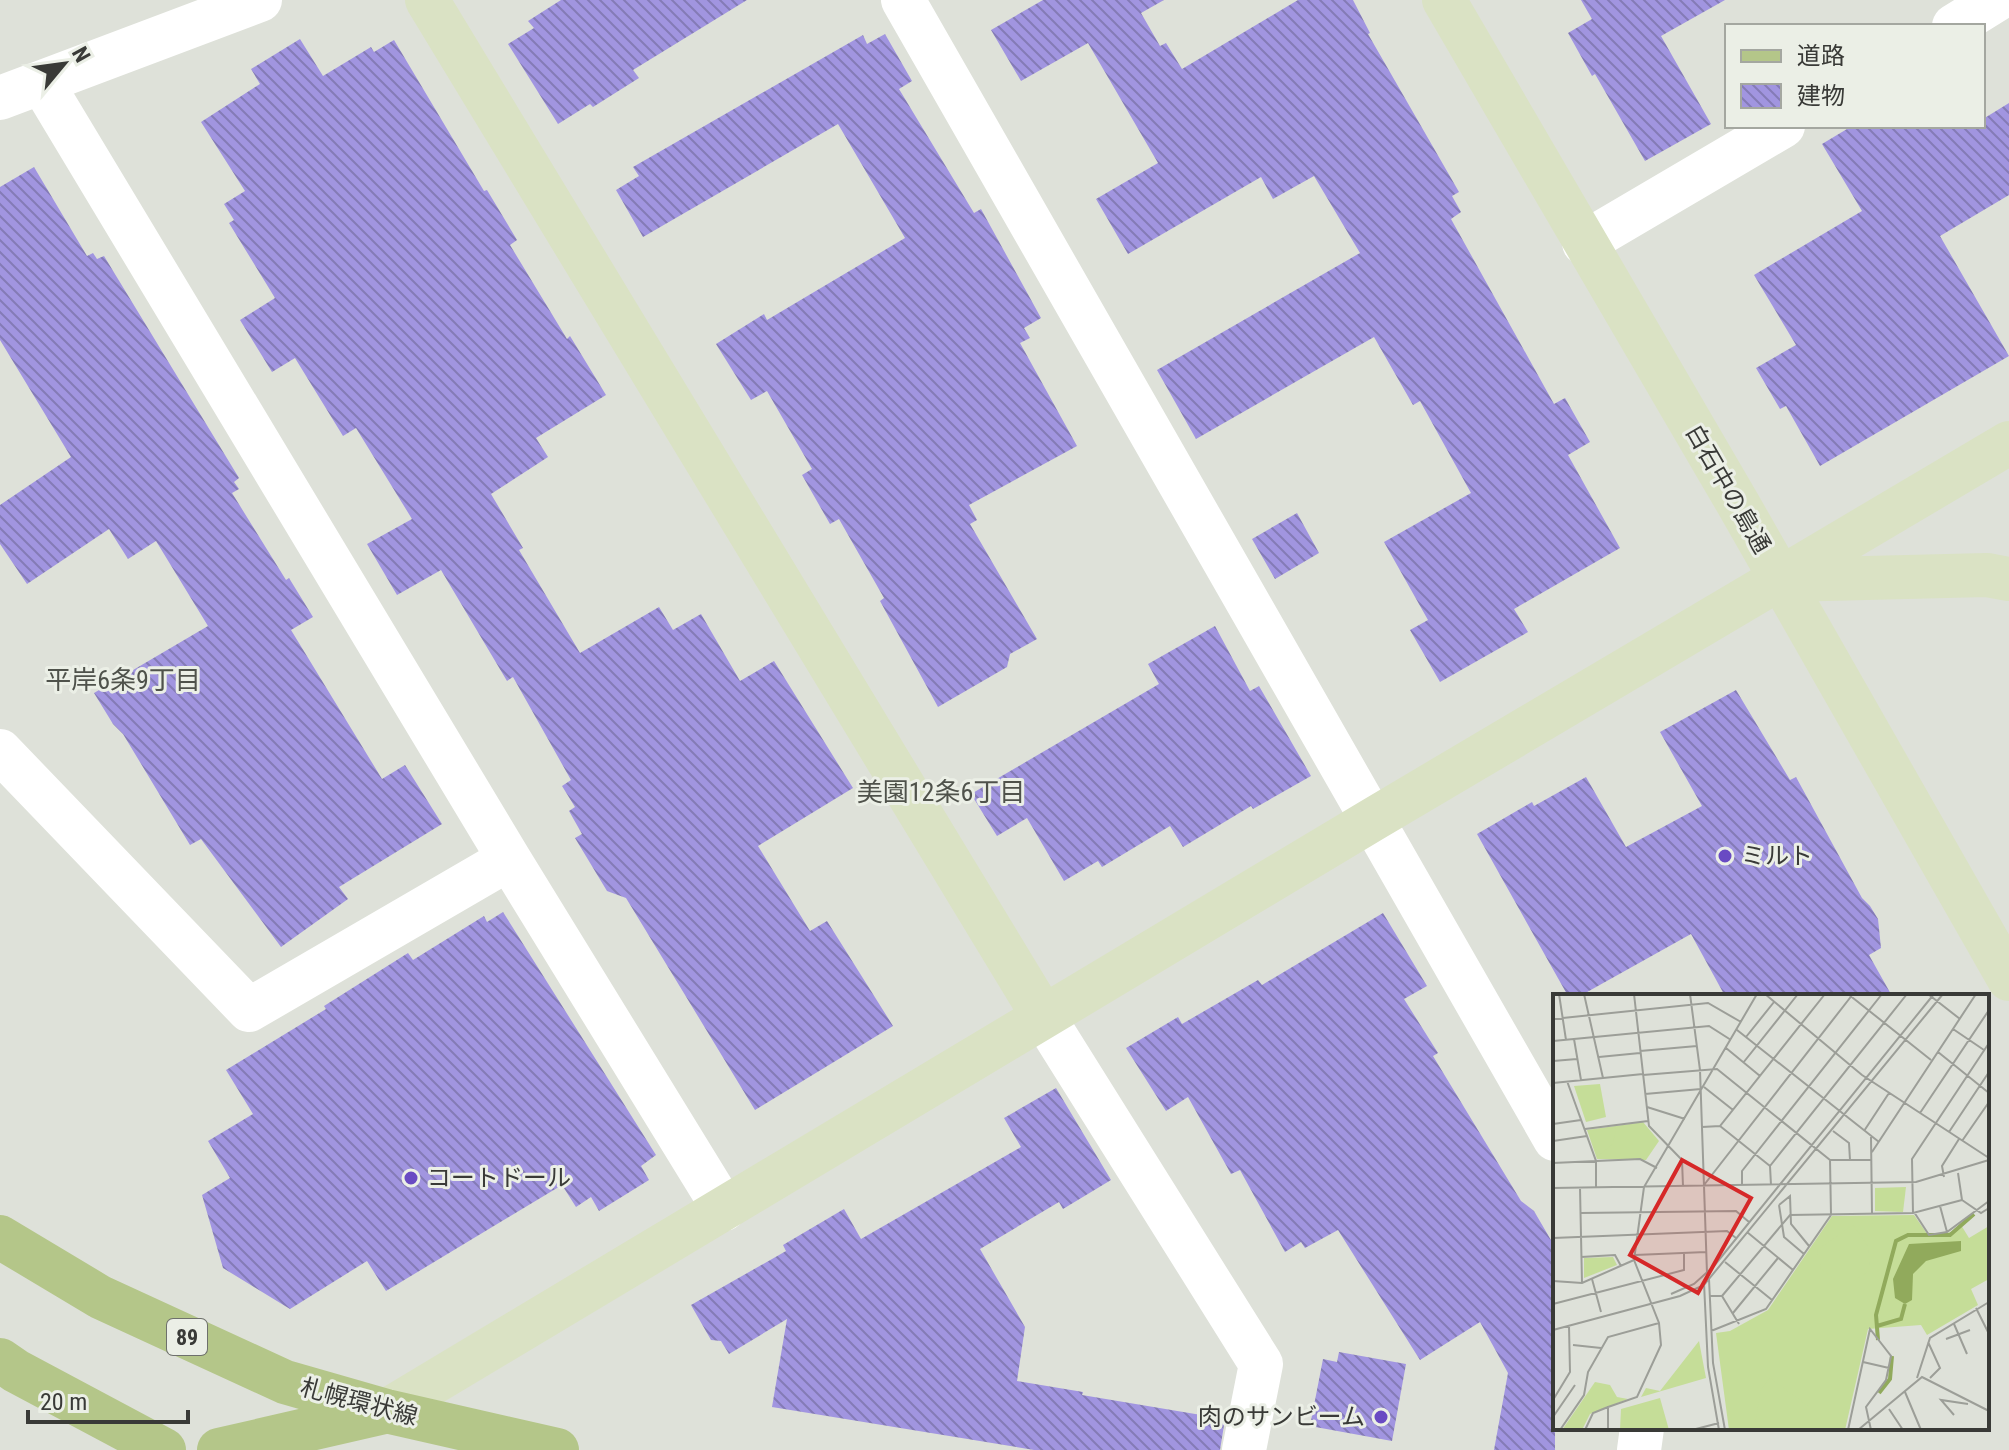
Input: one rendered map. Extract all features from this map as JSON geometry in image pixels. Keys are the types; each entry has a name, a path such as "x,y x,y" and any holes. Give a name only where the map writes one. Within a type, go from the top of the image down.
{"main road":[{"name":"札幌環状線","path":"0,1237 100,1297 271,1375 386,1411 557,1450"},
{"path":"0,1360 164,1450"},
{"path":"219,1450 386,1411"},
{"path":"354,1450 386,1411"}],"street":[{"path":"0,98 260,0"},
{"path":"427,0 1043,1016 1261,1364 1244,1450"},
{"path":"903,0 1553,1136"},
{"name":"白石中の島通","path":"1444,0 2009,979"},
{"path":"1957,24 1996,0"},
{"path":"42,83 509,859 724,1209"},
{"path":"1584,243 1780,128"},
{"path":"386,1411 1043,1016 2009,443"},
{"path":"1780,580 1987,575 2009,579"},
{"path":"0,751 249,1010 509,859"},
{"path":"1639,1450 1642,1430"}],"building":[{"path":"561,0 747,0 633,70 639,78 593,107 590,104 558,124 508,44 534,28 528,21"},
{"path":"1043,0 1164,0 1141,13 1160,46 1166,43 1182,69 1298,0 1353,0 1368,34 1459,192 1452,196 1461,212 1451,219 1554,404 1565,398 1590,442 1568,455 1620,548 1514,609 1528,632 1440,682 1410,630 1428,620 1384,542 1471,493 1420,401 1413,405 1374,337 1196,439 1157,370 1360,253 1314,176 1273,199 1261,177 1128,254 1096,199 1158,163 1088,43 1021,81 991,30"},
{"path":"1581,0 1725,0 1661,36 1711,124 1645,161 1568,33 1592,19"},
{"path":"885,34 912,81 899,89 974,213 981,209 1041,318 1024,328 1030,338 1020,343 1077,446 969,505 977,520 970,524 1037,639 1010,654 1007,667 938,707 880,601 884,598 839,519 830,524 802,475 812,469 767,391 751,400 716,344 764,314 767,320 905,238 838,124 643,237 616,190 639,176 633,167 863,35 867,44"},
{"path":"300,39 323,76 371,47 374,52 394,40 484,191 487,190 517,240 510,245 567,339 570,336 606,395 536,438 548,457 491,494 523,548 519,550 580,653 659,607 673,630 701,614 740,681 774,661 853,788 758,846 810,931 827,921 893,1026 755,1110 626,898 607,891 575,838 582,834 569,811 575,807 562,786 571,780 513,677 507,681 441,570 397,595 367,544 412,519 356,428 343,436 295,358 272,372 240,320 275,298 229,223 234,220 224,204 245,191 201,122 260,84 251,69"},
{"path":"2009,103 2009,195 1940,236 2009,356 1820,466 1786,406 1780,409 1756,368 1796,345 1754,275 1862,211 1822,144 1849,128 1985,128 1985,118"},
{"path":"34,167 87,256 93,253 97,259 104,256 239,478 234,482 239,489 232,493 313,617 291,630 382,779 405,765 442,824 339,887 348,899 281,947 201,839 190,845 123,734 94,693 208,626 156,541 128,559 109,529 27,584 0,544 0,505 71,457 0,340 0,187"},
{"path":"1297,513 1319,553 1275,579 1252,539"},
{"path":"1215,626 1250,691 1259,686 1311,776 1253,809 1251,806 1183,847 1170,826 1102,867 1098,861 1064,881 1027,818 997,836 971,794 1159,684 1148,664"},
{"path":"1736,690 1790,780 1796,777 1862,898 1878,919 1881,948 1869,955 1891,994 1724,994 1691,934 1584,994 1567,994 1477,834 1532,802 1534,806 1586,777 1626,847 1702,806 1660,732"},
{"path":"503,912 656,1155 641,1166 649,1180 599,1211 591,1197 576,1207 562,1185 386,1291 367,1261 290,1309 223,1268 202,1195 230,1178 208,1141 253,1114 226,1070 326,1009 324,1006 408,953 413,960 484,916 487,922"},
{"path":"1383,913 1427,986 1404,999 1438,1053 1433,1056 1521,1201 1534,1211 1553,1244 1555,1450 1494,1450 1508,1373 1480,1322 1420,1360 1338,1230 1305,1248 1301,1242 1285,1252 1240,1170 1231,1174 1188,1097 1166,1111 1126,1048 1178,1017 1182,1024 1258,980 1262,985"},
{"path":"1056,1088 1111,1180 1063,1209 1059,1202 980,1249 1025,1327 1017,1381 1225,1419 1220,1450 1034,1450 772,1407 787,1319 729,1354 721,1341 711,1340 691,1305 786,1251 783,1245 844,1209 861,1239 1021,1147 1004,1118"},
{"path":"1339,1352 1406,1364 1392,1441 1310,1426 1323,1359 1337,1362"}],"place":[{"name":"ミルト","path":"1725,856"},
{"name":"コートドール","path":"411,1178"},
{"name":"肉のサンビーム","path":"1381,1417"}],"district":[{"name":"平岸6条9丁目","path":"123,680"},
{"name":"美園12条6丁目","path":"941,792"}]}
